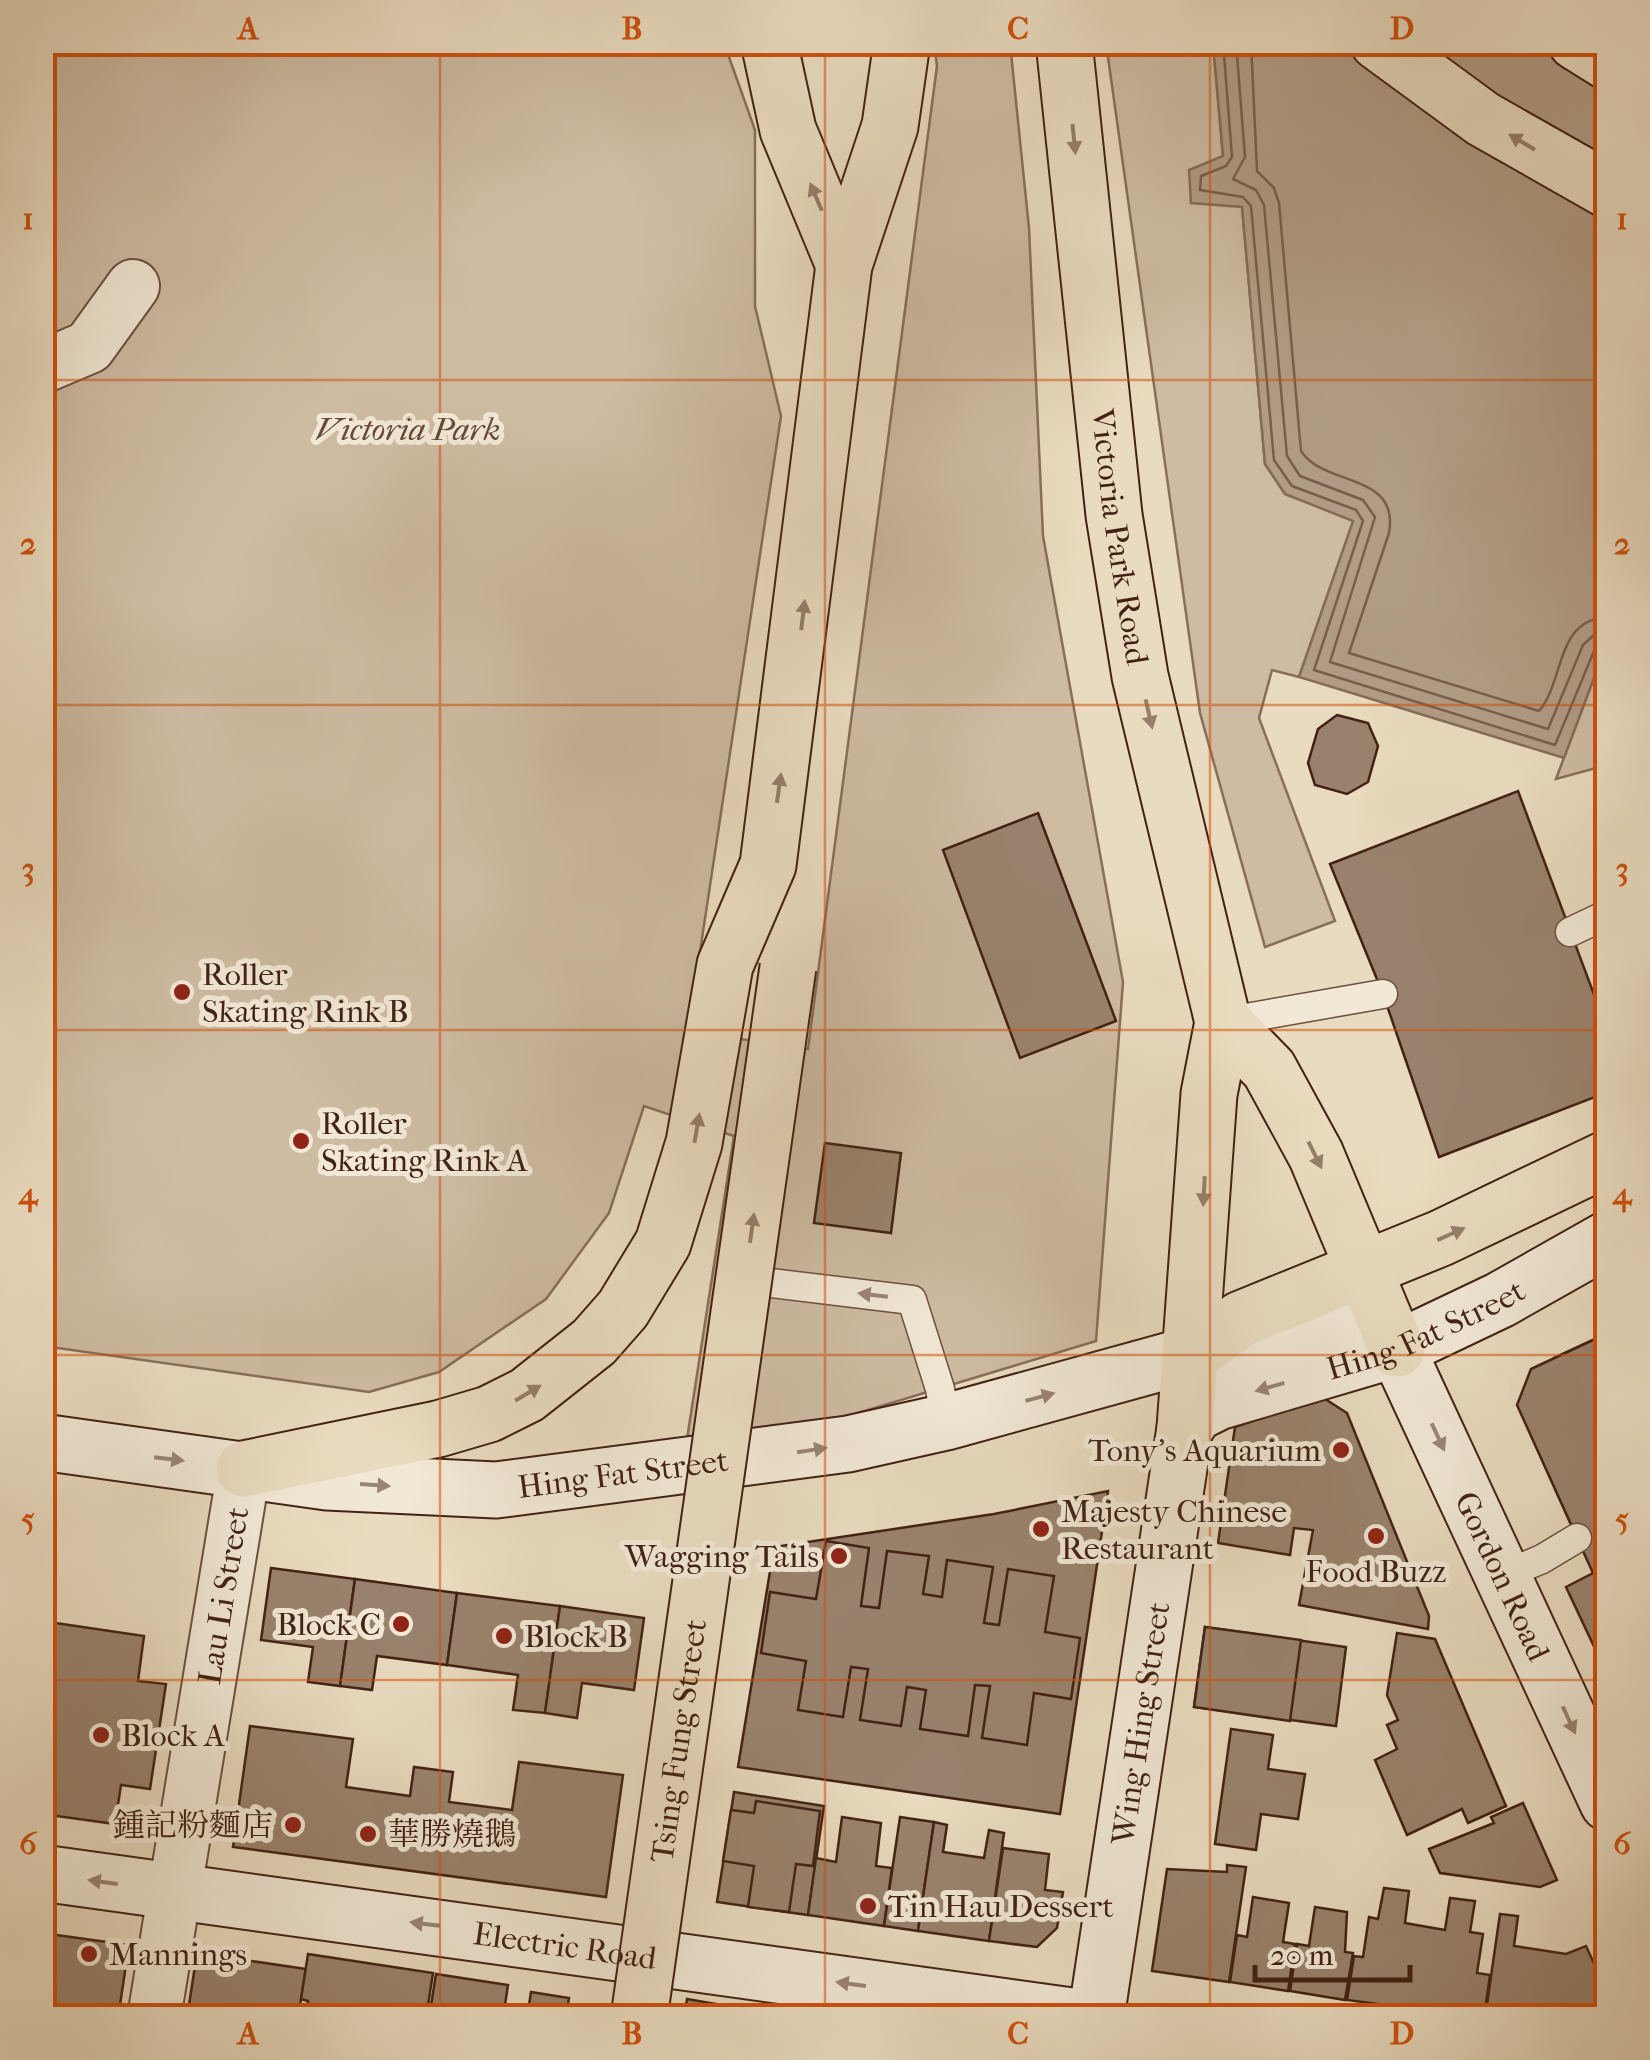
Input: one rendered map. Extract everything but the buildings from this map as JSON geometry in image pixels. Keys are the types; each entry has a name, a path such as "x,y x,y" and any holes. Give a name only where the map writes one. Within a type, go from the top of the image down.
{"main road":[{"path":"769,42 788,130 844,265"},
{"path":"244,1469 438,1430 490,1414 562,1370 623,1309 662,1243 694,1144 724,965 768,865 844,265 890,126 902,42"},
{"name":"Victoria Park Road","path":"1064,42 1114,515 1140,676 1223,1022"},
{"path":"1378,42 1483,119 1608,190"},
{"path":"1576,42 1608,62"},
{"path":"639,2018 788,968 768,865"},
{"path":"1223,1022 1269,1069 1307,1138 1397,1349"},
{"path":"1185,1428 1209,1094 1223,1022"},
{"path":"1192,1354 1241,1318 1362,1272 1488,1217 1608,1158"},
{"name":"Hing Fat Street","path":"1185,1428 1196,1413 1218,1402 1397,1349 1500,1300 1608,1239"},
{"name":"Hing Fat Street","path":"42,1442 326,1482 496,1490 715,1465 848,1444 946,1422 1192,1354 1206,1362 1224,1362 1320,1330 1347,1328 1380,1334 1397,1349"},
{"name":"Gordon Road","path":"1397,1349 1608,1803"},
{"name":"Wing Hing Street","path":"1096,2018 1185,1428"},
{"name":"Tsing Fung Street","path":"639,2018 715,1465"},
{"name":"Electric Road","path":"42,1873 649,1954 1086,2018"}],"street":[{"path":"42,367 89,347 133,286"},
{"name":"Lau Li Street","path":"154,2018 244,1469"}],"lane":[{"path":"1570,932 1606,919"},
{"path":"1223,1022 1382,994"},
{"path":"715,1465 754,1281 912,1300 940,1389 946,1422"},
{"path":"1502,1576 1577,1538"}],"green space":[{"name":"Victoria Park","path":"43,43 724,43 755,130 755,306 781,416 688,1031 808,1049 937,66 934,43 1010,43 1029,228 1043,536 1123,982 1096,1341 739,1449 685,1452 734,1136 644,1106 609,1213 546,1299 439,1372 369,1392 43,1346"},
{"path":"1106,43 1213,43 1223,157 1192,203 1242,206 1265,464 1285,494 1354,520 1299,677 1272,670 1259,718 1335,921 1265,947 1200,713"},
{"path":"1607,643 1607,765 1556,779"}],"water":[{"path":"1213,43 1607,43 1607,643 1564,758 1299,677 1353,521 1285,494 1265,464 1242,207 1191,203 1189,170 1223,156"}],"place":[{"name":"Roller Skating Rink B","path":"182,992"},
{"name":"Roller Skating Rink A","path":"301,1141"},
{"name":"Tony's Aquarium","path":"1341,1450"},
{"name":"Majesty Chinese Restaurant","path":"1041,1529"},
{"name":"Food Buzz","path":"1376,1536"},
{"name":"Wagging Tails","path":"839,1556"},
{"name":"Block C","path":"401,1624"},
{"name":"Block B","path":"504,1636"},
{"name":"Block A","path":"101,1735"},
{"name":"鍾記粉麵店","path":"293,1825"},
{"name":"華勝燒鵝","path":"368,1834"},
{"name":"Tin Hau Dessert","path":"868,1906"},
{"name":"Mannings","path":"89,1954"}]}
